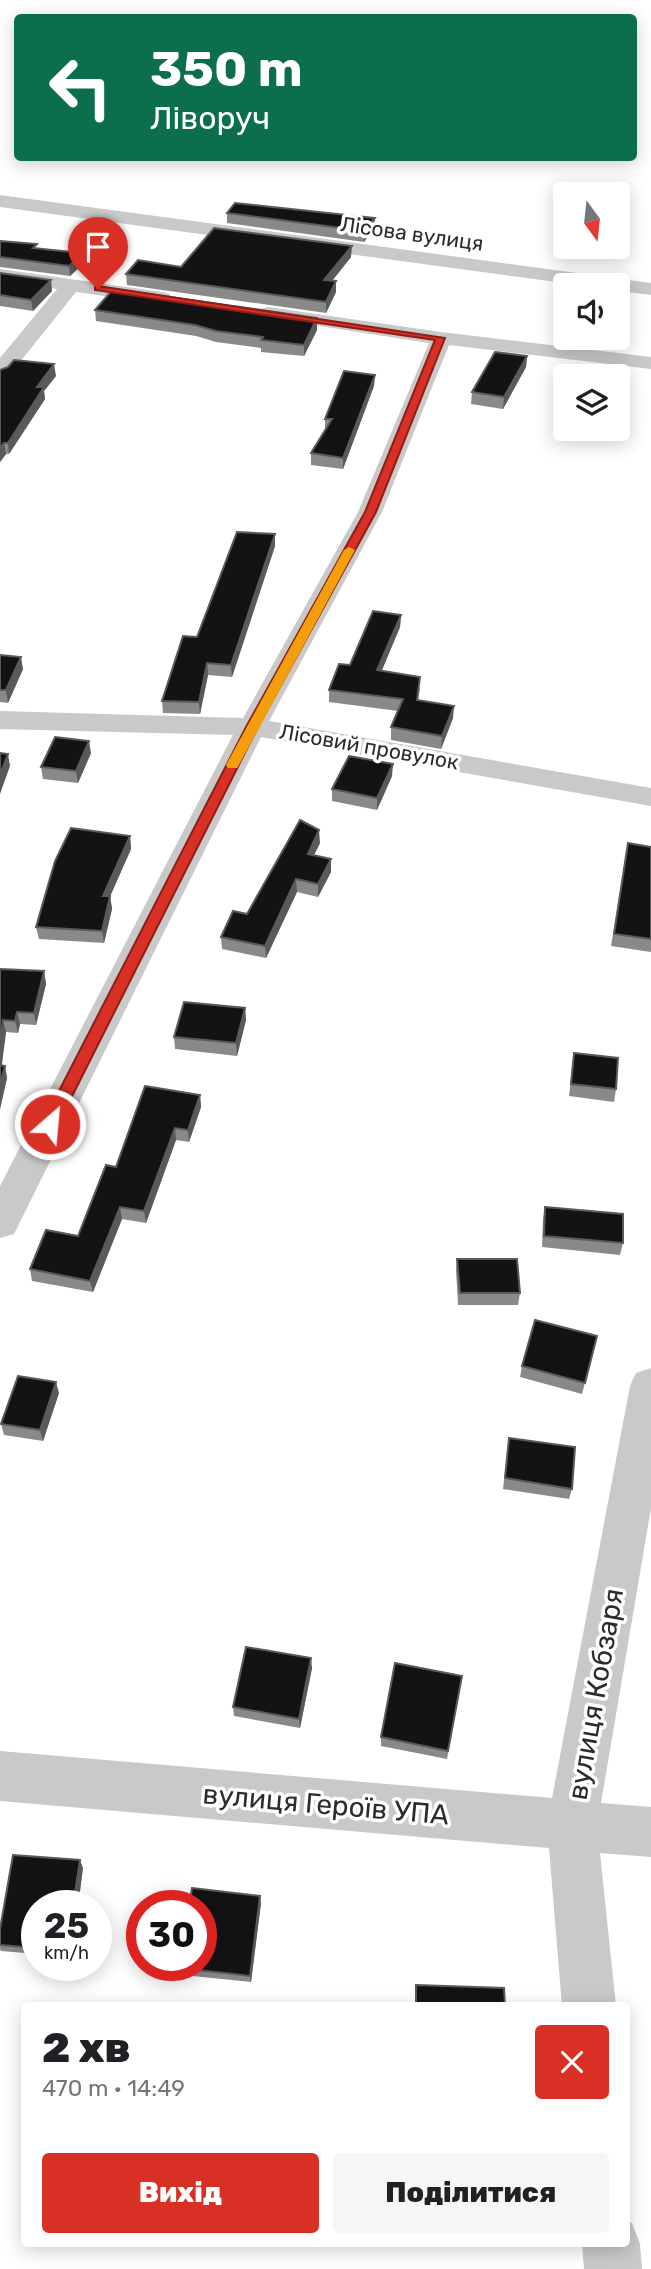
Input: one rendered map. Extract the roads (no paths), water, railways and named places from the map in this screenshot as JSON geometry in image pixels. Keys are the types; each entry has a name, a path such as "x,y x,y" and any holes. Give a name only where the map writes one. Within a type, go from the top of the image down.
{"street":[{"name":"Лісова вулиця","path":"0,201 651,289"},
{"path":"0,275 181,301"},
{"path":"0,372 71,285"},
{"path":"249,311 441,338 651,363"},
{"path":"0,1223 252,727 370,512 441,338"},
{"name":"Лісовий провулок","path":"0,720 252,727 651,797"},
{"name":"вулиця Кобзаря","path":"589,2002 572,1825 651,1386"},
{"name":"вулиця Героїв УПА","path":"0,1776 651,1832"},
{"path":"611,2247 613,2269"}]}
